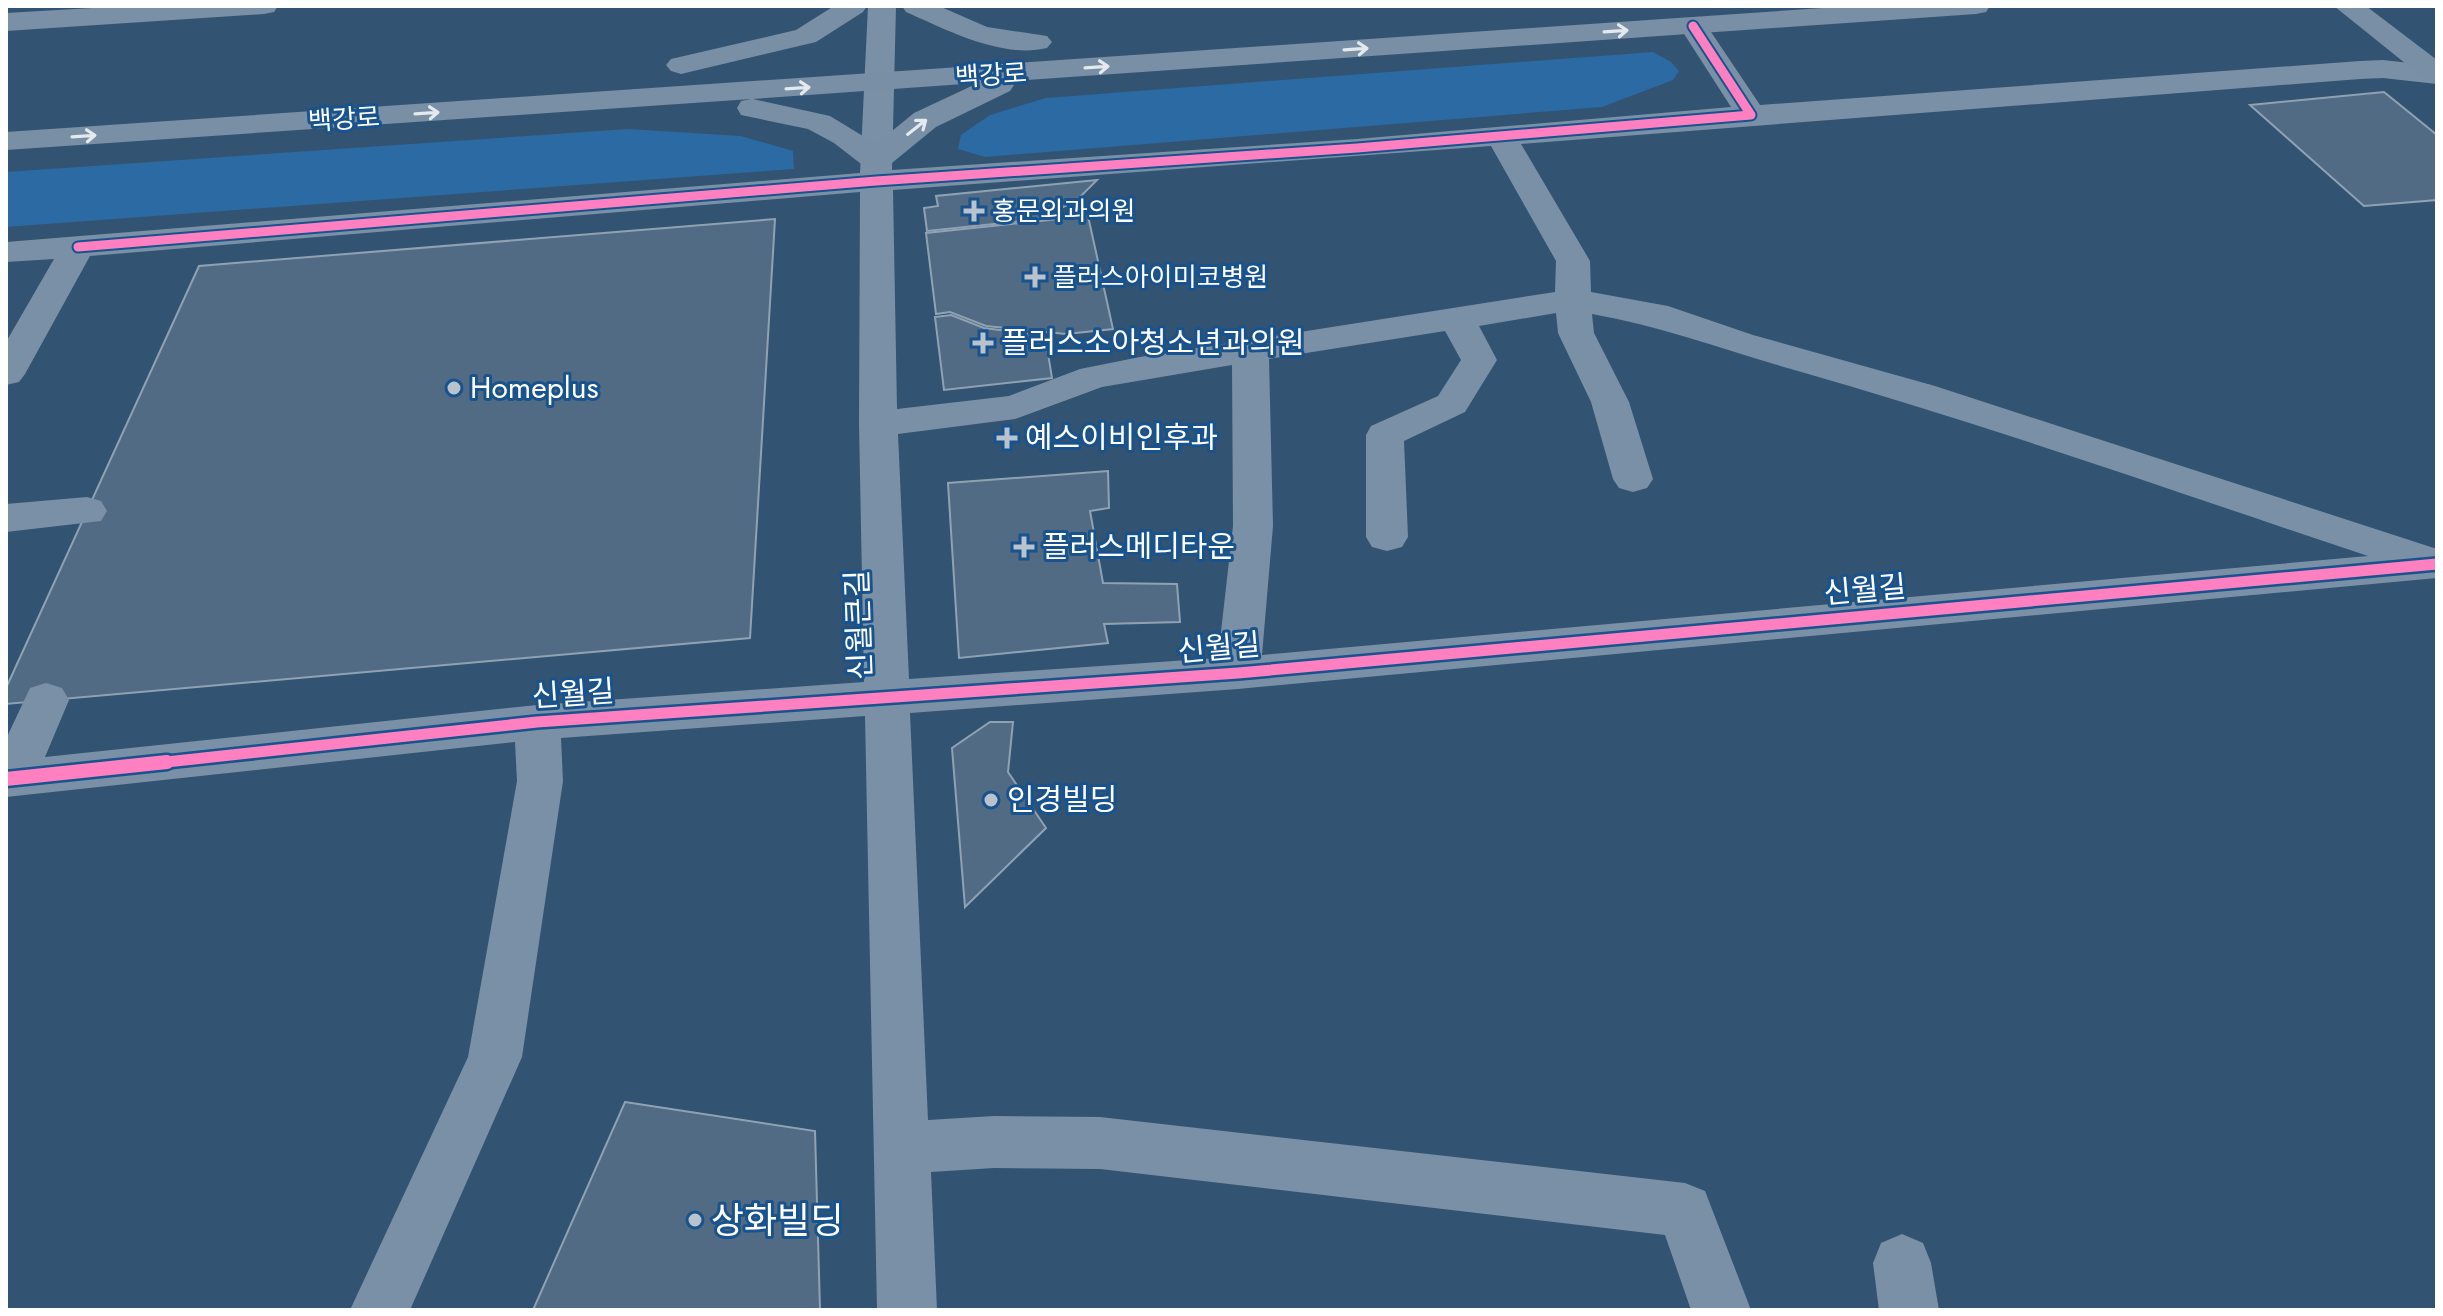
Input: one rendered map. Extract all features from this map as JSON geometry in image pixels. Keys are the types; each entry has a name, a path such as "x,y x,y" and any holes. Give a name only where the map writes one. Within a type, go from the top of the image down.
{"main road":[{"name":"백강로","path":"853,6 806,36 666,66 860,61 1052,70 1976,6"},
{"path":"916,6 981,35 1037,42"},
{"path":"1459,13 1569,6"},
{"path":"2348,6 2437,75"},
{"name":"백강로","path":"942,48 1068,40"},
{"name":"백강로","path":"6,141 671,97 910,50"},
{"path":"671,97 808,116 846,135 876,171 925,120 992,87 1052,70"}],"street":[{"path":"6,22 264,6"},
{"name":"신월큰길","path":"882,6 860,61 876,171 878,424 907,1310"},
{"path":"1693,26 1751,115"},
{"path":"6,252 876,171 1501,137 1751,115 2360,70 2383,69 2437,75"},
{"path":"1501,137 1573,261 1576,333 1610,402 1633,479"},
{"path":"6,374 78,247"},
{"path":"878,424 1015,407 1093,377 1573,300 1655,314 1740,343 1922,394 2437,564"},
{"path":"1387,537 1385,435 1452,404 1479,360 1457,319"},
{"path":"1238,673 1253,526 1250,351"},
{"path":"6,518 87,511"},
{"name":"신월길","path":"9,779 537,722 1238,673 2437,564"},
{"path":"9,779 46,700"},
{"name":"신월길","path":"380,1310 495,1057 540,781 537,722"},
{"path":"903,1148 994,1142 1100,1143 1685,1210 1721,1310"}],"shaded area":[{"path":"1653,52 1671,62 1679,71 1673,80 1602,107 985,157 958,149 961,135 990,115 1046,98"},
{"path":"628,129 741,136 793,151 794,169 6,227 6,172"}],"building":[{"path":"2384,92 2437,135 2437,200 2364,206 2250,105"},
{"path":"1097,180 1075,202 1033,220 927,231 924,208 938,206 936,196"},
{"path":"1088,216 1113,329 1066,334 986,326 950,312 936,314 926,233"},
{"name":"Homeplus","path":"775,219 750,638 6,704 6,688 199,266"},
{"path":"951,315 984,328 1039,335 1046,341 1052,378 944,390 935,317"},
{"name":"플러스메디타운","path":"1108,471 1109,508 1090,511 1103,583 1177,584 1180,622 1104,624 1108,643 959,658 948,483"},
{"name":"인경빌딩","path":"990,722 1013,722 1008,772 1046,828 965,907 952,748"},
{"name":"상화빌딩","path":"625,1102 815,1131 820,1310 533,1310"}],"cycle path":[{"path":"78,247 876,181 1357,148 1751,115 1693,26"},
{"path":"6,779 537,722 1238,673 2437,564"}],"place":[{"name":"홍문외과의원","path":"974,211"},
{"name":"플러스아이미코병원","path":"1035,277"},
{"name":"플러스소아청소년과의원","path":"983,343"},
{"name":"Homeplus","path":"454,388"},
{"name":"예스이비인후과","path":"1007,438"},
{"name":"플러스메디타운","path":"1024,547"},
{"name":"인경빌딩","path":"991,800"},
{"name":"상화빌딩","path":"695,1220"}]}
